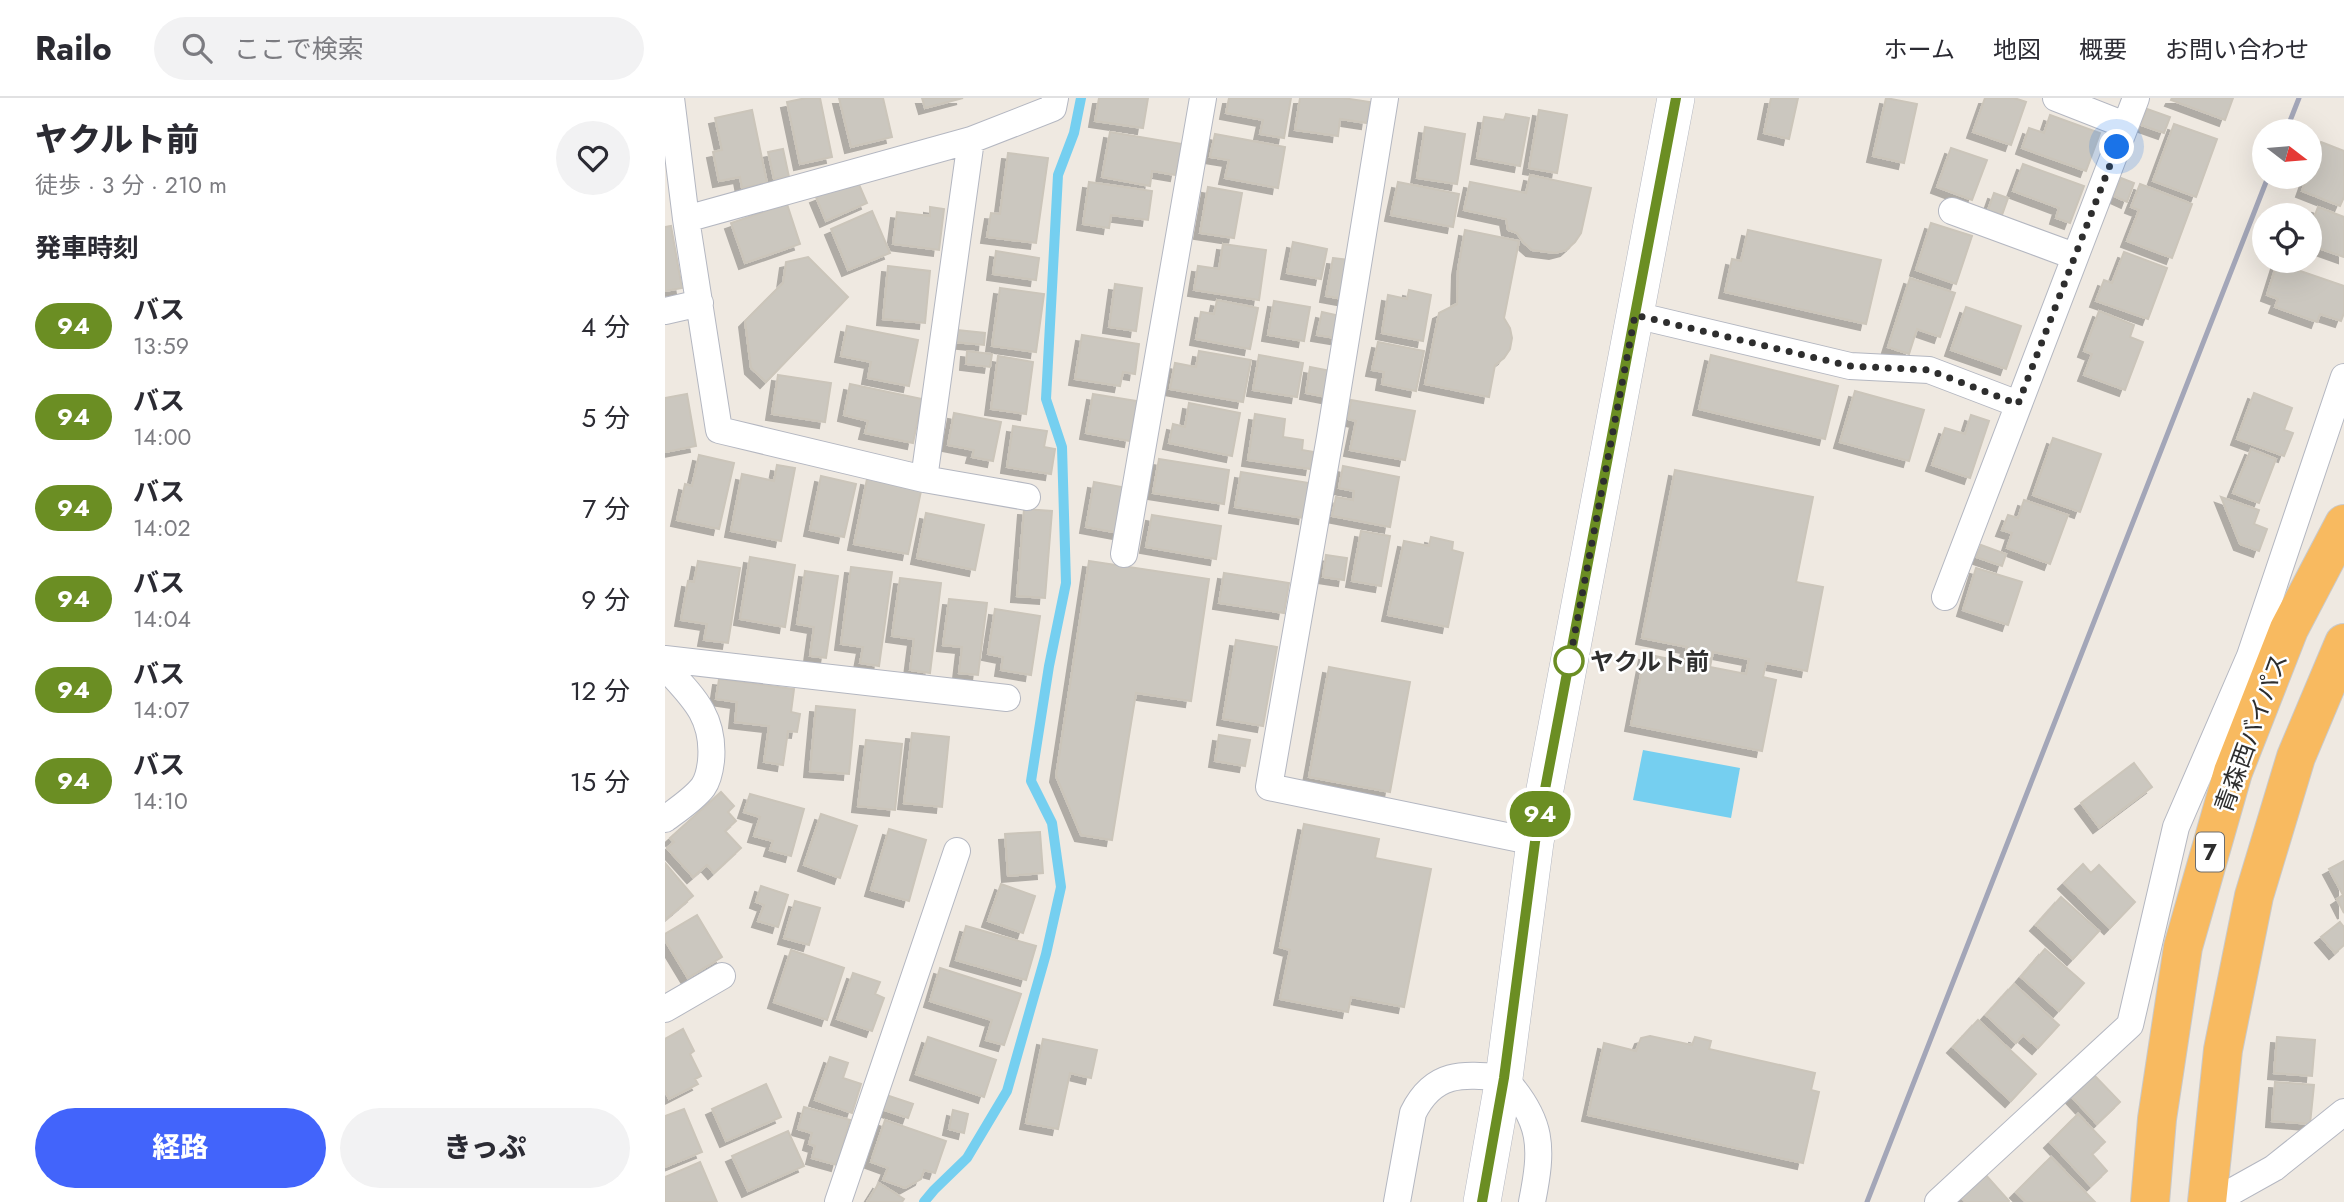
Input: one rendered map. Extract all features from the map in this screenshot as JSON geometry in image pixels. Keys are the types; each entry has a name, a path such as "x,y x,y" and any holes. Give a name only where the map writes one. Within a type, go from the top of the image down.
{"highway":[{"name":"青森西バイパス","path":"2150,1202 2157,1119 2183,947 2221,813 2233,772 2289,629 2344,524"},
{"name":"青森西バイパス","path":"2207,1202 2223,1050 2254,896 2296,757 2344,643"}],"main road":[{"path":"1482,1202 1504,1078 1535,842 1676,98"}],"street":[{"path":"671,98 685,219 719,430 924,479 1027,497"},
{"path":"685,219 971,139 1053,108 1055,98"},
{"path":"1124,554 1203,98"},
{"path":"1385,98 1269,787 1535,842"},
{"path":"2056,98 2125,125"},
{"path":"1945,597 2136,98"},
{"path":"924,479 971,139"},
{"path":"1952,211 2074,256"},
{"path":"665,311 700,303"},
{"path":"1635,315 1850,366 1929,370 2018,404"},
{"path":"1938,1202 2130,1025 2176,827 2250,656 2344,377"},
{"path":"665,659 1007,698"},
{"path":"665,667 698,704 710,727 712,751 710,772 703,788 665,819"},
{"path":"838,1202 957,850"},
{"path":"665,1009 722,976"},
{"path":"1397,1202 1413,1113 1430,1088 1446,1079 1465,1074 1504,1078 1530,1113 1537,1135 1539,1161 1532,1202"},
{"path":"2213,1202 2274,1168 2344,1112"}],"water":[{"path":"1643,750 1740,768 1731,818 1633,800"}],"building":[{"path":"820,98 832,157 800,164 787,102"},
{"path":"839,98 883,98 892,137 851,147"},
{"path":"922,98 963,98 925,108"},
{"path":"1099,98 1148,98 1143,128 1095,121"},
{"path":"1229,98 1291,98 1284,138 1260,134 1263,120 1226,113"},
{"path":"1300,98 1343,98 1370,102 1367,123 1340,119 1338,136 1295,130"},
{"path":"1771,98 1798,98 1789,139 1764,133"},
{"path":"1886,98 1917,104 1904,163 1873,156"},
{"path":"1985,98 2014,98 2026,102 2011,145 1973,132"},
{"path":"2233,98 2225,120 2171,100"},
{"path":"2147,109 2170,117 2164,133 2141,125"},
{"path":"752,110 767,183 742,188 740,177 719,181 713,152 722,150 715,118"},
{"path":"1539,110 1567,115 1557,173 1529,168"},
{"path":"1506,114 1529,118 1520,166 1477,158 1484,117 1504,120"},
{"path":"2050,115 2100,133 2086,171 2022,148 2029,128 2044,133"},
{"path":"2174,124 2217,139 2196,197 2153,181"},
{"path":"1425,127 1465,134 1457,184 1417,178"},
{"path":"1110,132 1182,144 1176,175 1152,171 1150,186 1102,177"},
{"path":"1215,134 1285,147 1278,188 1225,178 1229,160 1210,157"},
{"path":"2322,142 2344,151 2344,197 2340,206 2302,191 2322,189"},
{"path":"1951,148 1987,160 1972,200 1937,187"},
{"path":"783,149 789,177 774,179 768,152"},
{"path":"1008,153 1048,158 1036,243 987,237 991,213 1000,214"},
{"path":"2023,164 2084,186 2070,223 2056,218 2059,208 2013,191"},
{"path":"1530,175 1591,188 1581,233 1566,250 1555,253 1532,250 1517,233 1508,230 1506,219 1464,210 1470,182 1526,193"},
{"path":"2121,178 2134,183 2127,202 2114,196"},
{"path":"857,180 867,203 826,221 816,197"},
{"path":"1089,182 1152,191 1148,220 1111,215 1109,228 1083,224"},
{"path":"1398,182 1459,194 1453,227 1391,215"},
{"path":"2140,184 2192,204 2172,258 2127,241 2139,210 2131,207"},
{"path":"1208,187 1242,193 1234,238 1200,233"},
{"path":"1994,193 2008,198 2002,215 1988,210"},
{"path":"787,204 800,244 745,263 731,223"},
{"path":"930,207 944,209 939,250 893,244 897,212 930,216"},
{"path":"2322,209 2344,217 2344,257 2322,249"},
{"path":"872,211 890,253 848,270 831,229"},
{"path":"1931,223 1972,236 1956,284 1916,270"},
{"path":"671,226 682,288 665,291 665,227"},
{"path":"1465,230 1519,241 1504,318 1512,338 1510,349 1495,365 1489,397 1425,384 1439,313 1457,304 1458,269"},
{"path":"1748,230 1881,260 1866,324 1725,292 1732,259 1741,261"},
{"path":"1293,242 1327,249 1321,279 1287,273"},
{"path":"1223,244 1266,250 1259,300 1194,290 1198,266 1219,269"},
{"path":"996,251 1039,258 1036,280 993,274"},
{"path":"2124,252 2167,268 2148,319 2096,301 2104,280 2112,283"},
{"path":"808,257 848,297 766,382 751,368 745,321 783,283 786,262"},
{"path":"1333,258 1350,260 1343,299 1326,296"},
{"path":"888,266 930,271 925,323 883,319"},
{"path":"2274,273 2306,273 2344,286 2344,313 2341,321 2320,314 2317,322 2275,307 2278,299 2267,295"},
{"path":"1910,278 1955,293 1940,337 1917,329 1909,354 1888,347"},
{"path":"1115,284 1142,288 1136,331 1109,327"},
{"path":"1000,288 1044,294 1036,352 992,346"},
{"path":"1409,290 1431,295 1423,341 1382,333 1388,295 1407,299"},
{"path":"1217,300 1258,308 1250,349 1196,339 1201,312 1214,314"},
{"path":"1274,301 1310,307 1304,341 1268,335"},
{"path":"1966,307 2021,326 2006,369 1951,350"},
{"path":"2099,311 2134,325 2130,337 2143,342 2125,390 2084,375 2092,354 2084,351"},
{"path":"1322,312 1340,316 1336,338 1317,335"},
{"path":"847,326 918,340 909,386 868,378 871,362 841,356"},
{"path":"957,330 985,333 984,345 955,342"},
{"path":"1082,335 1139,344 1135,374 1123,372 1120,386 1075,379"},
{"path":"1378,342 1424,351 1416,391 1382,384 1384,372 1372,370"},
{"path":"967,351 992,354 990,367 966,364"},
{"path":"1199,351 1251,360 1243,402 1170,389 1175,363 1196,367"},
{"path":"1259,355 1303,363 1297,397 1253,390"},
{"path":"1711,355 1838,386 1825,439 1699,409"},
{"path":"998,356 1033,362 1026,414 991,409"},
{"path":"1310,367 1331,371 1327,397 1306,393"},
{"path":"778,375 831,383 825,422 772,414"},
{"path":"850,384 922,399 913,443 865,433 868,421 844,415"},
{"path":"1855,391 1924,410 1909,461 1840,442"},
{"path":"2254,393 2292,408 2284,430 2293,433 2284,456 2237,439"},
{"path":"687,394 696,446 665,452 665,398"},
{"path":"1093,394 1137,401 1130,441 1086,433"},
{"path":"1351,400 1415,411 1405,460 1350,450 1356,421 1348,419"},
{"path":"1189,403 1240,413 1232,456 1169,443 1173,424 1185,427"},
{"path":"954,413 1001,422 993,461 972,457 974,450 948,445"},
{"path":"1255,414 1285,419 1283,437 1303,440 1302,450 1314,452 1311,469 1248,460"},
{"path":"1971,415 1989,421 1970,478 1932,465 1945,428 1965,434"},
{"path":"1013,426 1047,431 1044,447 1055,449 1051,474 1007,467"},
{"path":"2053,438 2101,454 2080,512 2033,495"},
{"path":"2251,449 2276,459 2259,503 2233,493"},
{"path":"699,455 734,463 719,529 677,520 685,484 692,486"},
{"path":"1159,459 1229,470 1224,504 1153,493"},
{"path":"777,465 795,468 781,541 731,531 742,474 774,481"},
{"path":"1343,466 1399,477 1390,527 1332,516 1336,497 1353,500 1354,491 1339,488"},
{"path":"1675,470 1813,497 1796,582 1823,587 1807,671 1766,663 1763,677 1776,680 1762,751 1631,725 1645,654 1684,662 1687,647 1642,638","holes":["1713,652 1749,659 1746,674 1710,667"]},
{"path":"1241,472 1309,483 1304,518 1235,507"},
{"path":"821,476 856,484 844,537 810,530"},
{"path":"867,479 921,491 908,554 854,544"},
{"path":"1094,482 1127,488 1119,533 1086,527"},
{"path":"2221,497 2259,510 2254,524 2267,529 2259,551 2240,544"},
{"path":"2024,500 2068,515 2050,564 2007,548 2012,533 2002,530 2008,515 2018,518"},
{"path":"1024,509 1052,511 1045,598 1017,596"},
{"path":"926,513 984,525 975,570 917,558"},
{"path":"1152,515 1221,526 1216,559 1146,547"},
{"path":"1361,531 1390,536 1381,586 1352,581"},
{"path":"1431,537 1453,542 1452,550 1463,553 1448,627 1388,615 1404,541 1429,546"},
{"path":"1981,545 2006,554 2002,566 1976,557"},
{"path":"1326,555 1347,558 1344,580 1323,577"},
{"path":"750,557 795,565 785,627 740,619"},
{"path":"698,561 740,568 728,643 704,640 707,624 681,620 688,581 694,582"},
{"path":"1089,561 1209,579 1191,701 1136,693 1112,840 1081,835 1056,776"},
{"path":"851,567 892,572 879,666 860,663 863,647 841,644"},
{"path":"1976,568 2022,582 2008,625 1963,610"},
{"path":"805,571 838,576 826,658 810,656 814,627 797,624"},
{"path":"1224,573 1289,583 1284,613 1219,603"},
{"path":"900,578 941,583 930,673 910,670 914,639 892,636"},
{"path":"949,599 987,603 978,675 959,673 962,647 943,645"},
{"path":"995,609 1040,616 1031,675 1001,670 1003,657 988,654"},
{"path":"1236,640 1277,647 1263,726 1223,719"},
{"path":"1329,667 1410,682 1390,792 1309,777"},
{"path":"719,679 794,689 791,712 800,714 797,732 788,731 783,765 764,762 769,726 735,722 737,702 716,699"},
{"path":"816,706 855,710 849,774 810,771"},
{"path":"912,733 949,737 942,807 904,803"},
{"path":"1219,735 1250,740 1245,766 1215,761"},
{"path":"866,740 902,744 895,810 858,806"},
{"path":"2134,763 2152,787 2099,827 2081,803"},
{"path":"721,792 734,806 728,812 736,821 725,831 741,848 714,873 707,865 693,877 667,848 674,842 670,838"},
{"path":"750,794 804,809 791,856 770,850 773,841 754,836 760,817 744,812"},
{"path":"821,814 857,826 840,878 804,865"},
{"path":"1304,824 1379,839 1375,858 1431,869 1404,1007 1351,997 1348,1012 1280,999 1290,950 1280,947"},
{"path":"889,829 926,840 909,901 871,890"},
{"path":"1040,832 1043,873 1008,876 1005,834"},
{"path":"2344,861 2344,913 2337,899 2343,895 2329,869"},
{"path":"665,863 693,896 665,920"},
{"path":"2083,864 2091,873 2099,865 2135,902 2110,928 2064,883"},
{"path":"1001,884 1035,896 1023,933 988,921"},
{"path":"761,886 788,895 778,927 758,921 764,905 756,902"},
{"path":"2061,897 2099,931 2073,959 2036,925"},
{"path":"795,901 820,908 809,945 784,938"},
{"path":"697,915 722,957 688,978 665,940 665,934"},
{"path":"2340,922 2344,927 2344,945 2335,953 2321,937"},
{"path":"966,926 1036,946 1026,980 956,960"},
{"path":"2045,949 2084,983 2059,1011 2021,977"},
{"path":"791,950 844,968 827,1020 774,1002"},
{"path":"940,968 1021,994 1004,1045 986,1040 992,1020 930,1001"},
{"path":"853,973 880,982 875,994 884,998 872,1031 837,1019"},
{"path":"2014,984 2059,1025 2038,1048 2023,1035 2016,1043 1986,1015"},
{"path":"1978,1020 2036,1074 2011,1101 1953,1047"},
{"path":"683,1029 694,1051 690,1054 701,1076 695,1079 698,1084 669,1099 665,1091 665,1039"},
{"path":"1650,1036 1692,1045 1695,1037 1711,1041 1709,1049 1815,1073 1811,1090 1819,1092 1803,1163 1588,1115 1604,1043 1636,1051 1641,1038"},
{"path":"928,1037 996,1060 984,1097 916,1074"},
{"path":"2277,1037 2315,1040 2312,1076 2274,1073"},
{"path":"1043,1039 1097,1050 1091,1078 1070,1073 1058,1129 1026,1123"},
{"path":"830,1057 848,1063 843,1078 861,1084 852,1113 815,1100"},
{"path":"2094,1075 2120,1102 2097,1124 2072,1097"},
{"path":"2275,1082 2314,1085 2310,1124 2272,1121"},
{"path":"766,1084 781,1117 726,1141 712,1109"},
{"path":"886,1095 913,1104 908,1118 882,1109"},
{"path":"804,1107 850,1120 837,1165 812,1158 815,1146 809,1144 812,1133 798,1129"},
{"path":"684,1109 702,1152 665,1167 665,1116"},
{"path":"953,1110 968,1114 964,1133 949,1129"},
{"path":"2078,1114 2105,1142 2092,1154 2107,1171 2091,1186 2050,1142"},
{"path":"885,1120 946,1141 935,1173 924,1170 921,1179 905,1188 883,1180 888,1168 871,1162"},
{"path":"788,1131 804,1166 748,1191 732,1156"},
{"path":"2051,1157 2095,1202 2026,1202 2016,1192"},
{"path":"700,1162 717,1202 665,1202 665,1177"},
{"path":"1984,1173 2008,1202 1966,1202 1959,1195"},
{"path":"879,1183 904,1199 902,1202 867,1202"}],"waterway":[{"path":"924,1202 967,1158 1007,1091 1046,954 1061,887 1052,823 1031,781 1049,666 1066,583 1062,447 1046,399 1058,175 1074,133 1081,98"}],"railway":[{"path":"2291,119 2299,98"},
{"path":"1867,1202 2263,189"}],"bus line":[{"name":"94","path":"1482,1202 1504,1078 1535,842 1676,98"}],"place":[{"name":"ヤクルト前","path":"1569,661"}],"route":[{"path":"1569,661 1569,664 1635,315 1850,366 1929,370 2018,404 2117,147"}]}
